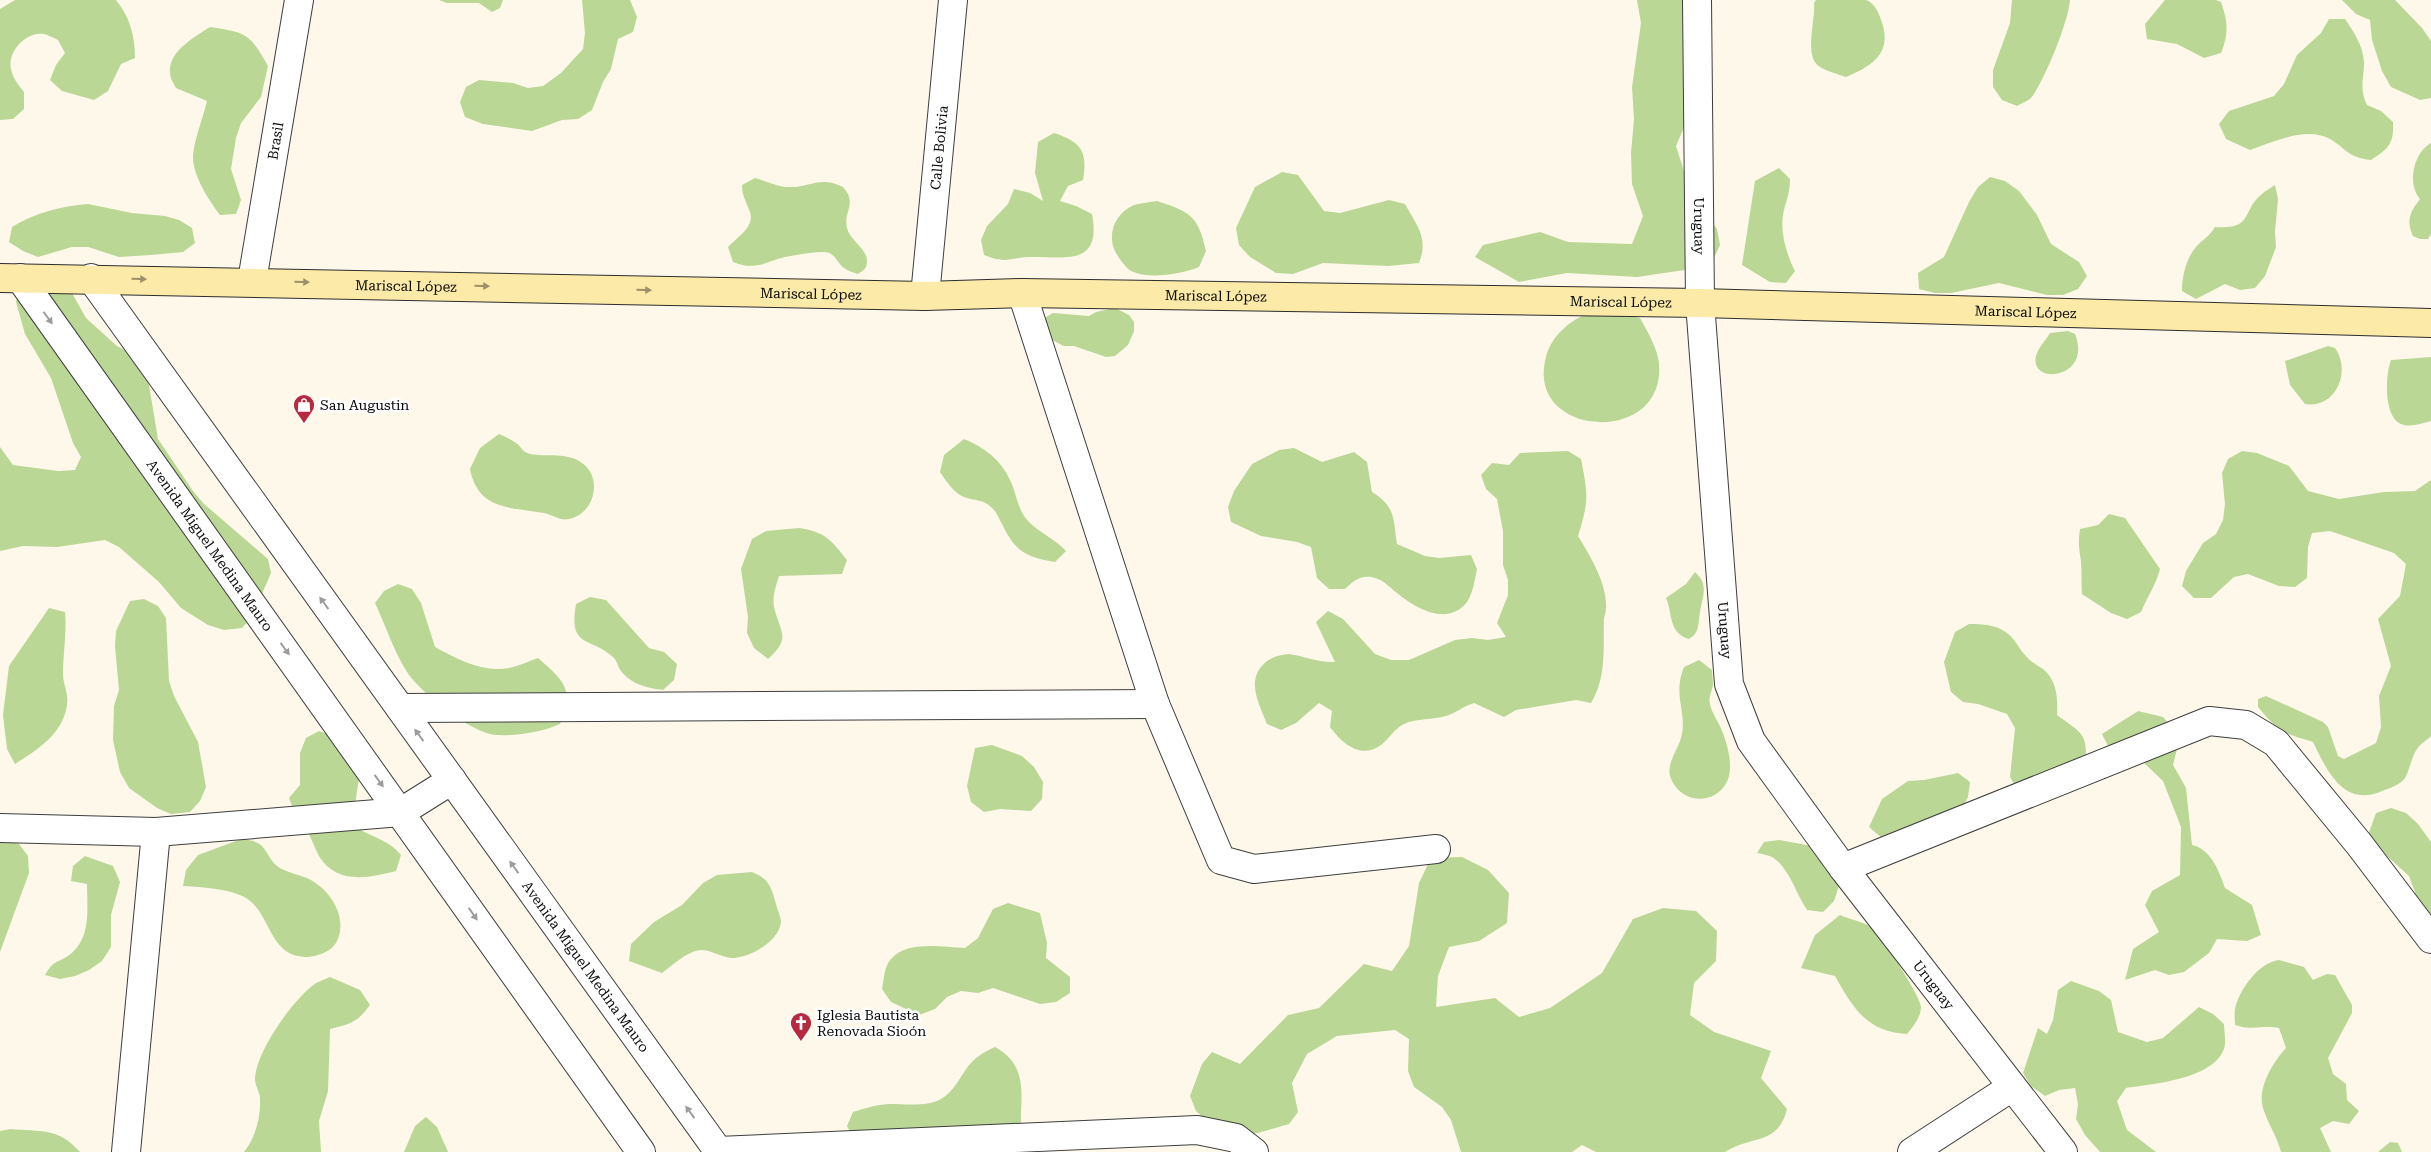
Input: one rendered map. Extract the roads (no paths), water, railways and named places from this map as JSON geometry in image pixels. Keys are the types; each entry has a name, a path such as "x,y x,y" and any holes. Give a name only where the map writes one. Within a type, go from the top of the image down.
{"street":[{"name":"Brasil","path":"252,281 299,0"},
{"name":"Calle Bolivia","path":"926,296 952,0"},
{"name":"Uruguay","path":"1697,0 1700,303 1729,684 1751,741 1843,868 2063,1152"},
{"name":"Mariscal López","path":"10,278 252,281 926,296 1022,293 1700,303 2431,322"},
{"name":"Avenida Miguel Medina Mauro","path":"10,278 401,812 641,1152"},
{"name":"Avenida Miguel Medina Mauro","path":"91,278 719,1152"},
{"path":"1022,293 1155,704 1221,860 1254,869 1436,849"},
{"path":"400,708 1155,704"},
{"path":"1843,868 2210,721 2246,725 2276,743 2359,844 2431,939"},
{"path":"0,828 156,832 401,812 452,780"},
{"path":"126,1152 156,832"},
{"path":"1912,1152 2012,1086"},
{"path":"719,1152 1197,1130 1236,1138 1254,1152"}],"place":[{"name":"San Augustin","path":"304,424"},
{"name":"Iglesia Bautista Renovada Sioón","path":"801,1042"}]}
